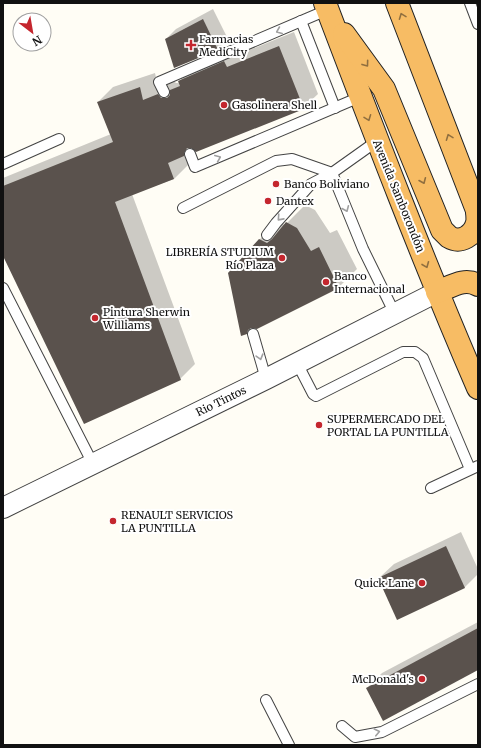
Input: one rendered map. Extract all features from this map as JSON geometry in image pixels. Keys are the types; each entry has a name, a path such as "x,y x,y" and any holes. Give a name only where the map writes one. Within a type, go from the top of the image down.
{"highway":[{"path":"326,6 384,89 442,230 449,237 458,240 468,237 474,230 478,222 477,211 397,3"},
{"name":"Avenida Samborondón","path":"326,6 377,141 437,292 478,388"},
{"path":"437,292 463,282 471,281 478,285"}],"street":[{"name":"Rio Tintos","path":"3,508 266,379 437,292"}],"lane":[{"path":"470,3 478,24"},
{"path":"164,92 159,82 301,21 326,6"},
{"path":"301,21 335,108"},
{"path":"190,154 196,167 360,97"},
{"path":"3,164 59,139"},
{"path":"267,235 311,184 332,172 377,141"},
{"path":"183,208 276,161 292,159 332,172"},
{"path":"332,172 363,249 395,314"},
{"path":"3,288 93,464"},
{"path":"253,334 266,379"},
{"path":"297,363 313,394 316,396 404,352 415,352 422,358 474,468 431,488"},
{"path":"342,726 355,737 382,732 478,684"},
{"path":"266,700 288,745"}],"building":[{"name":"Farmacias MediCity","path":"203,19 218,50 174,68 165,39"},
{"name":"Pintura Sherwin Williams","path":"279,46 304,109 196,152 191,148 187,148 184,156 168,163 174,179 115,202 181,380 84,424 3,256 3,186 113,142 97,102 140,87 143,100 158,94 161,98 167,98 170,95 170,90 180,86 178,81 224,61 227,67"},
{"path":"286,222 297,228 311,251 319,247 339,288 257,329 251,328 248,330 247,334 241,336 228,273 259,239 267,243"},
{"name":"Quick Lane","path":"446,546 465,588 397,620 378,578"},
{"name":"McDonald's","path":"478,628 478,670 383,721 366,688"}],"place":[{"name":"Farmacias MediCity","path":"191,45"},
{"name":"Gasolinera Shell","path":"224,105"},
{"name":"Banco Boliviano","path":"276,184"},
{"name":"Dantex","path":"268,201"},
{"name":"LIBRERÍA STUDIUM Río Plaza","path":"282,258"},
{"name":"Banco Internacional","path":"326,282"},
{"name":"Pintura Sherwin Williams","path":"95,318"},
{"name":"SUPERMERCADO DEL PORTAL LA PUNTILLA","path":"319,425"},
{"name":"RENAULT SERVICIOS LA PUNTILLA","path":"113,521"},
{"name":"Quick Lane","path":"422,583"},
{"name":"McDonald's","path":"422,679"}]}
